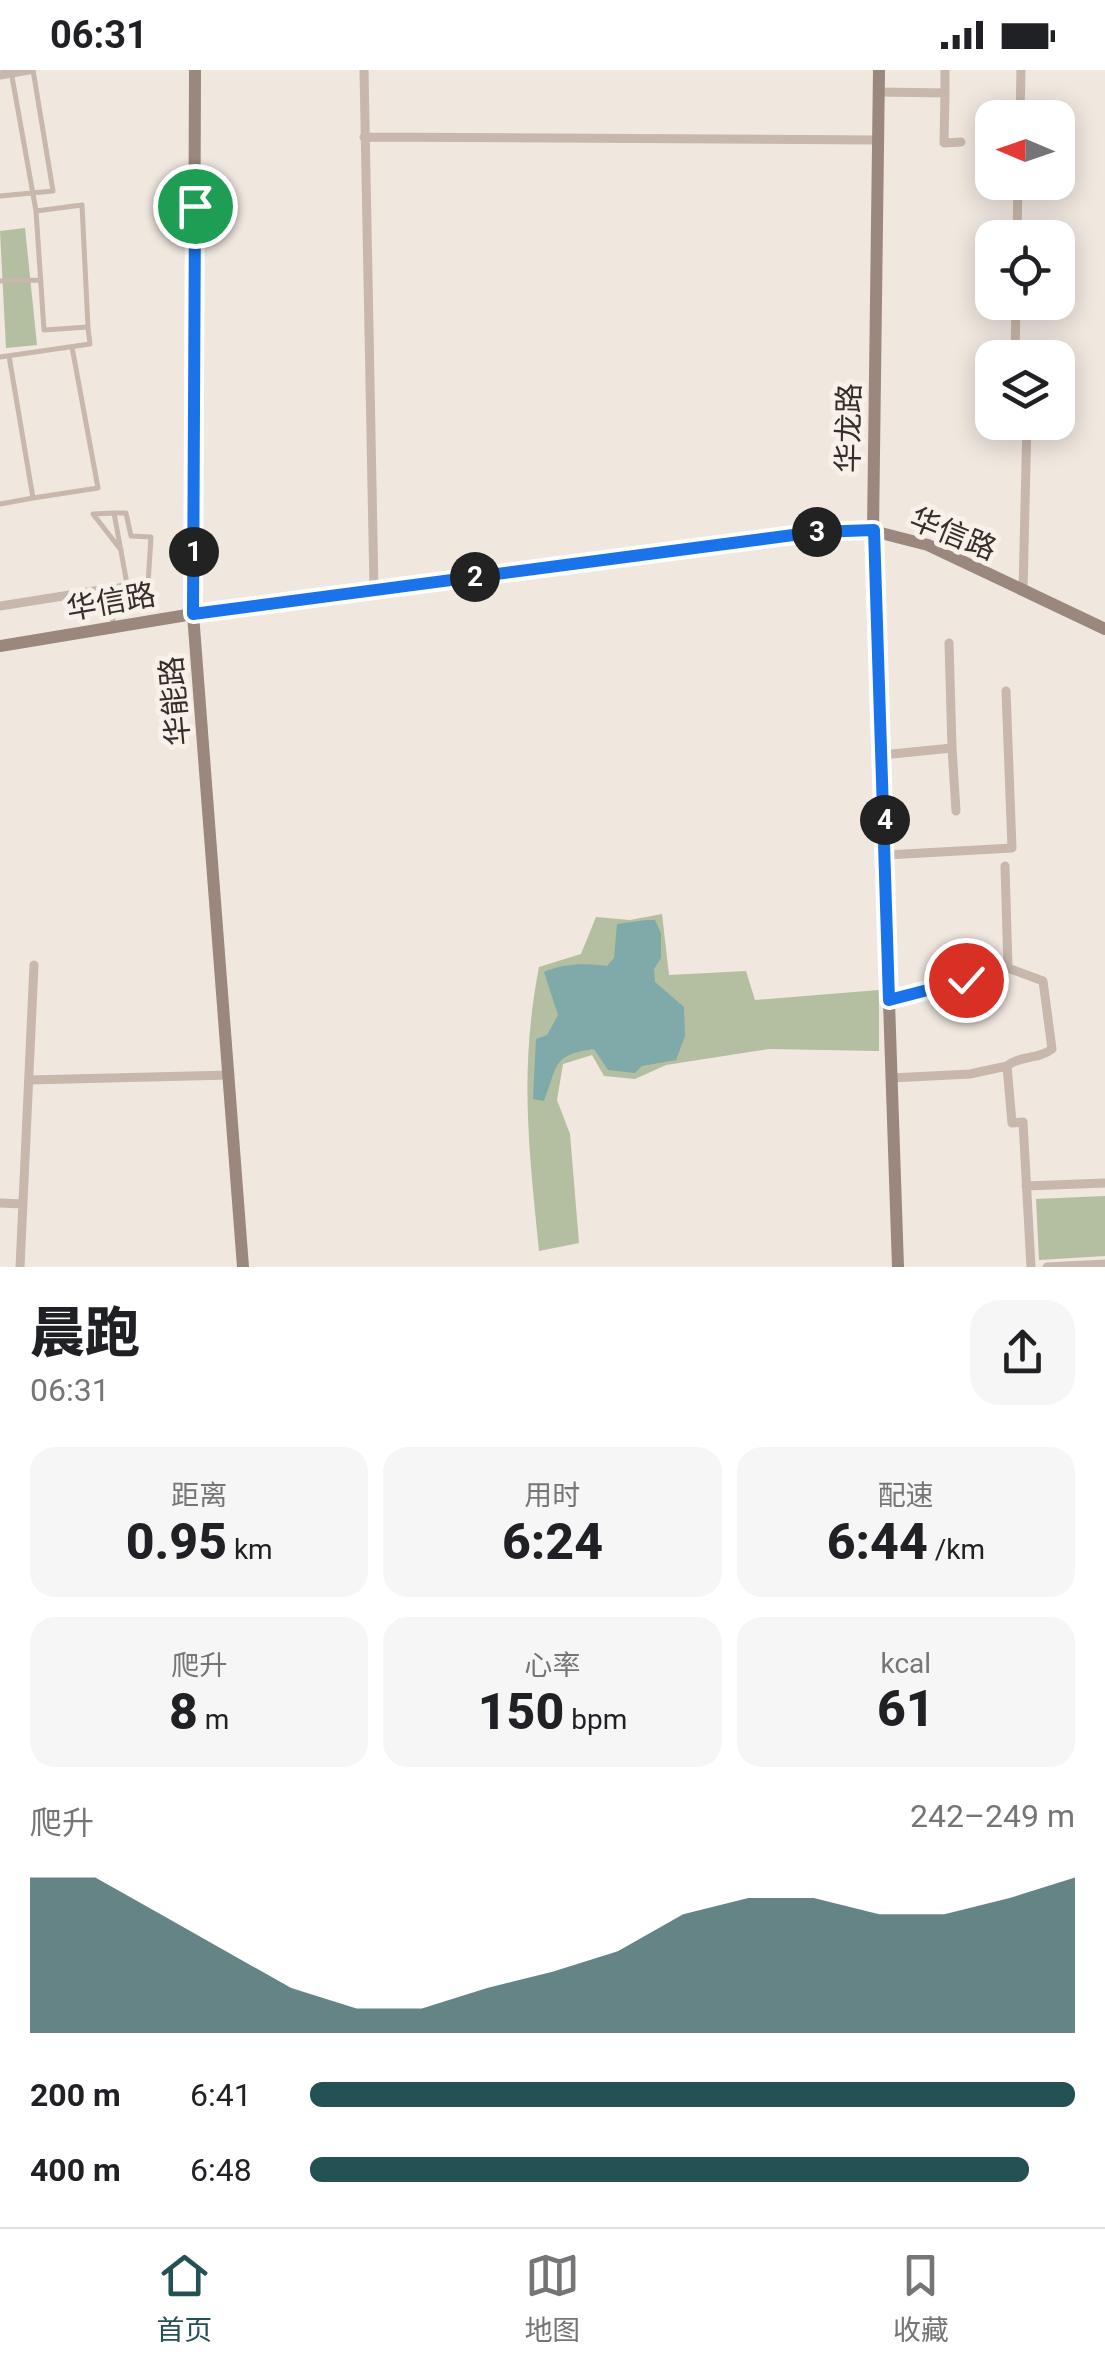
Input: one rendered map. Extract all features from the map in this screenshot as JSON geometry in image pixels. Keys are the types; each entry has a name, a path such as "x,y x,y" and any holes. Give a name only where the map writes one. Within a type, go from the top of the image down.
{"main road":[{"name":"华能路","path":"196,70 193,614 244,1267"},
{"name":"华龙路","path":"879,70 874,530 898,1267"},
{"name":"华信路","path":"0,646 193,614 816,532 874,530 928,545 1105,629"}],"street":[{"path":"0,75 31,70"},
{"path":"364,70 374,590"},
{"path":"945,70 944,143 961,142"},
{"path":"1020,100 1021,70"},
{"path":"879,92 944,93"},
{"path":"364,137 878,140"},
{"path":"1023,591 1027,440"},
{"path":"0,606 106,588"},
{"path":"949,643 956,811"},
{"path":"887,854 1012,848 1006,692"},
{"path":"882,755 952,748"},
{"path":"1005,866 1008,968"},
{"path":"20,1267 34,965"},
{"path":"889,1000 934,992 985,972 1008,968 1043,980 1052,1049 1042,1056 1013,1060 1007,1066 970,1074 892,1078"},
{"path":"1007,1066 1012,1123 1023,1122 1031,1267"},
{"path":"29,1080 230,1075"},
{"path":"1026,1186 1105,1183"},
{"path":"0,1203 23,1204"},
{"path":"1047,1267 1105,1264"}],"lane":[{"path":"0,196 54,191 31,70"},
{"path":"11,71 36,211 44,330 88,328"},
{"path":"0,356 90,344 82,206 36,211"},
{"path":"0,281 41,280"},
{"path":"0,504 98,488 72,347"},
{"path":"9,356 33,498"},
{"path":"114,513 127,584"},
{"path":"114,627 106,588 148,584 151,537 131,536 126,513 93,514 120,550"}],"green space":[{"path":"25,228 37,345 6,348 0,231"},
{"path":"662,914 669,975 746,971 755,1000 879,990 879,1051 769,1049 666,1065 635,1079 604,1076 592,1055 563,1064 557,1100 570,1134 579,1243 539,1251 529,1143 528,1075 539,967 581,954 596,917 630,920"},
{"path":"1105,1196 1105,1256 1039,1260 1036,1199"}],"water":[{"path":"655,920 661,933 661,958 654,969 655,982 684,1007 685,1036 676,1060 642,1066 635,1073 608,1070 594,1049 580,1052 558,1064 544,1101 533,1099 536,1039 547,1035 558,1015 544,972 576,964 607,966 614,958 617,924"}],"route":[{"path":"195,206 193,614 816,532 874,530 889,1000 934,992 966,980"}]}
